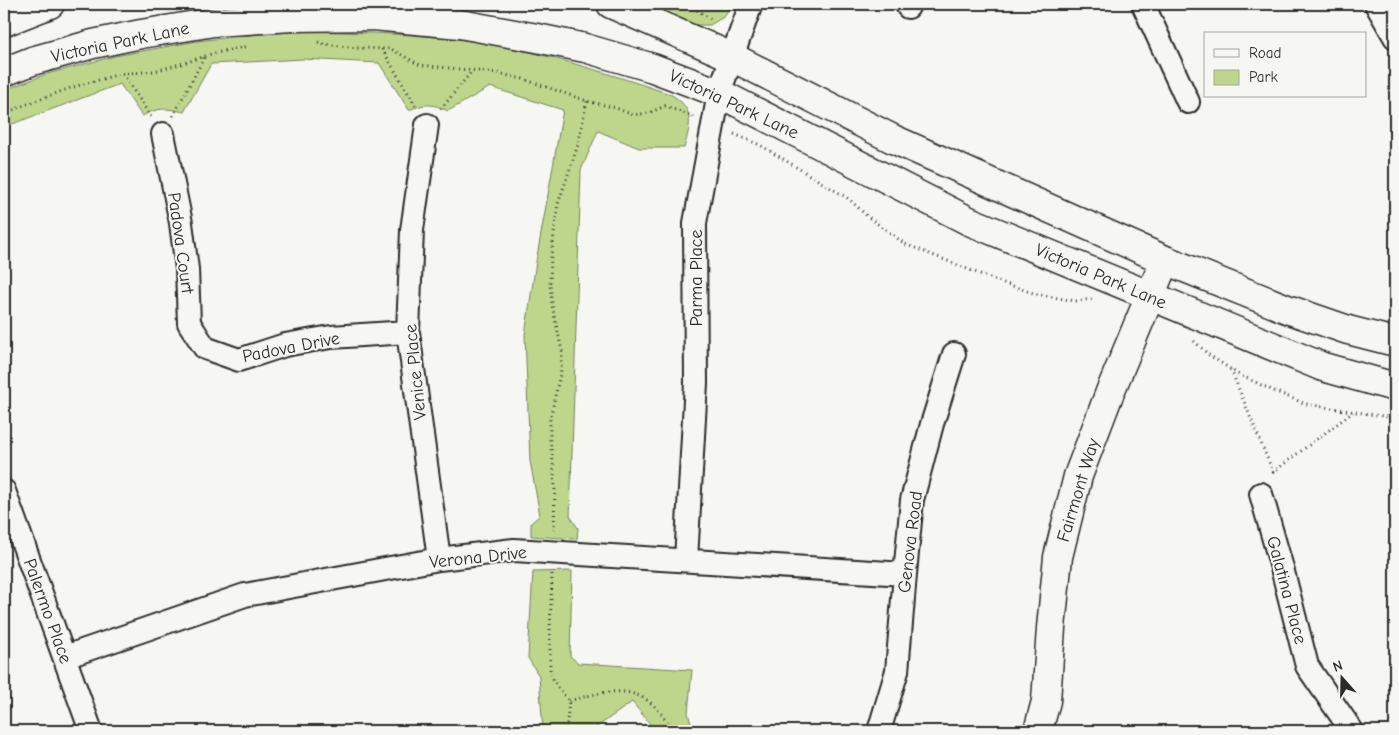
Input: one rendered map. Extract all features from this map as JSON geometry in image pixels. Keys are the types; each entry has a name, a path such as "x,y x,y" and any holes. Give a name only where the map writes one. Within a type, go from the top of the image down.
{"street":[{"path":"4,22 50,4"},
{"path":"611,4 732,57 894,139 1165,260 1287,309 1348,330 1395,342"},
{"name":"Parma Place","path":"686,560 696,383 695,223 719,93 751,4"},
{"path":"1143,4 1188,102"},
{"path":"1376,4 1395,37"},
{"name":"Victoria Park Lane","path":"4,72 32,61 140,34 214,22 292,18 373,16 460,24 585,48 653,68 719,93 969,221 1322,367 1395,387"},
{"name":"Venice Place","path":"427,125 412,230 408,332 439,559"},
{"name":"Padova Court","path":"163,134 185,251 189,323 205,348"},
{"name":"Fairmont Way","path":"1038,731 1046,701 1058,557 1078,476 1110,392 1165,260"},
{"name":"Padova Drive","path":"205,348 239,360 285,345 331,337 408,332"},
{"name":"Genova Road","path":"879,731 897,671 912,500 932,424 954,354"},
{"name":"Palermo Place","path":"4,491 91,731"},
{"name":"Galatina Place","path":"1261,494 1307,666 1352,731"},
{"name":"Verona Drive","path":"65,657 245,595 439,559 514,550 905,574"}],"path":[{"path":"381,49 427,125 472,71"},
{"path":"123,74 163,134 205,56"},
{"path":"566,731 569,701 557,687 550,672 555,487 550,441 550,419 561,370 562,351 552,305 550,283 551,256 558,204 578,145 587,101"},
{"path":"1230,369 1272,472 1354,412"},
{"path":"569,701 593,694 621,692 640,695 654,705 673,731"}],"green space":[{"path":"647,4 732,5 725,16 710,25 694,25"},
{"path":"307,31 433,37 508,47 590,68 670,94 684,105 689,117 689,124 684,148 639,148 598,131 581,170 570,516 578,528 577,539 531,536 531,523 540,515 530,461 525,335 563,110 490,87 448,111 438,106 429,105 409,110 379,63 303,59 211,64 184,112 163,109 142,116 120,84 4,127 4,90 47,74 115,56 197,41"},
{"path":"572,571 570,656 578,663 692,670 688,713 693,731 656,731 632,702 591,731 543,731 539,676 528,658 533,572"}]}
